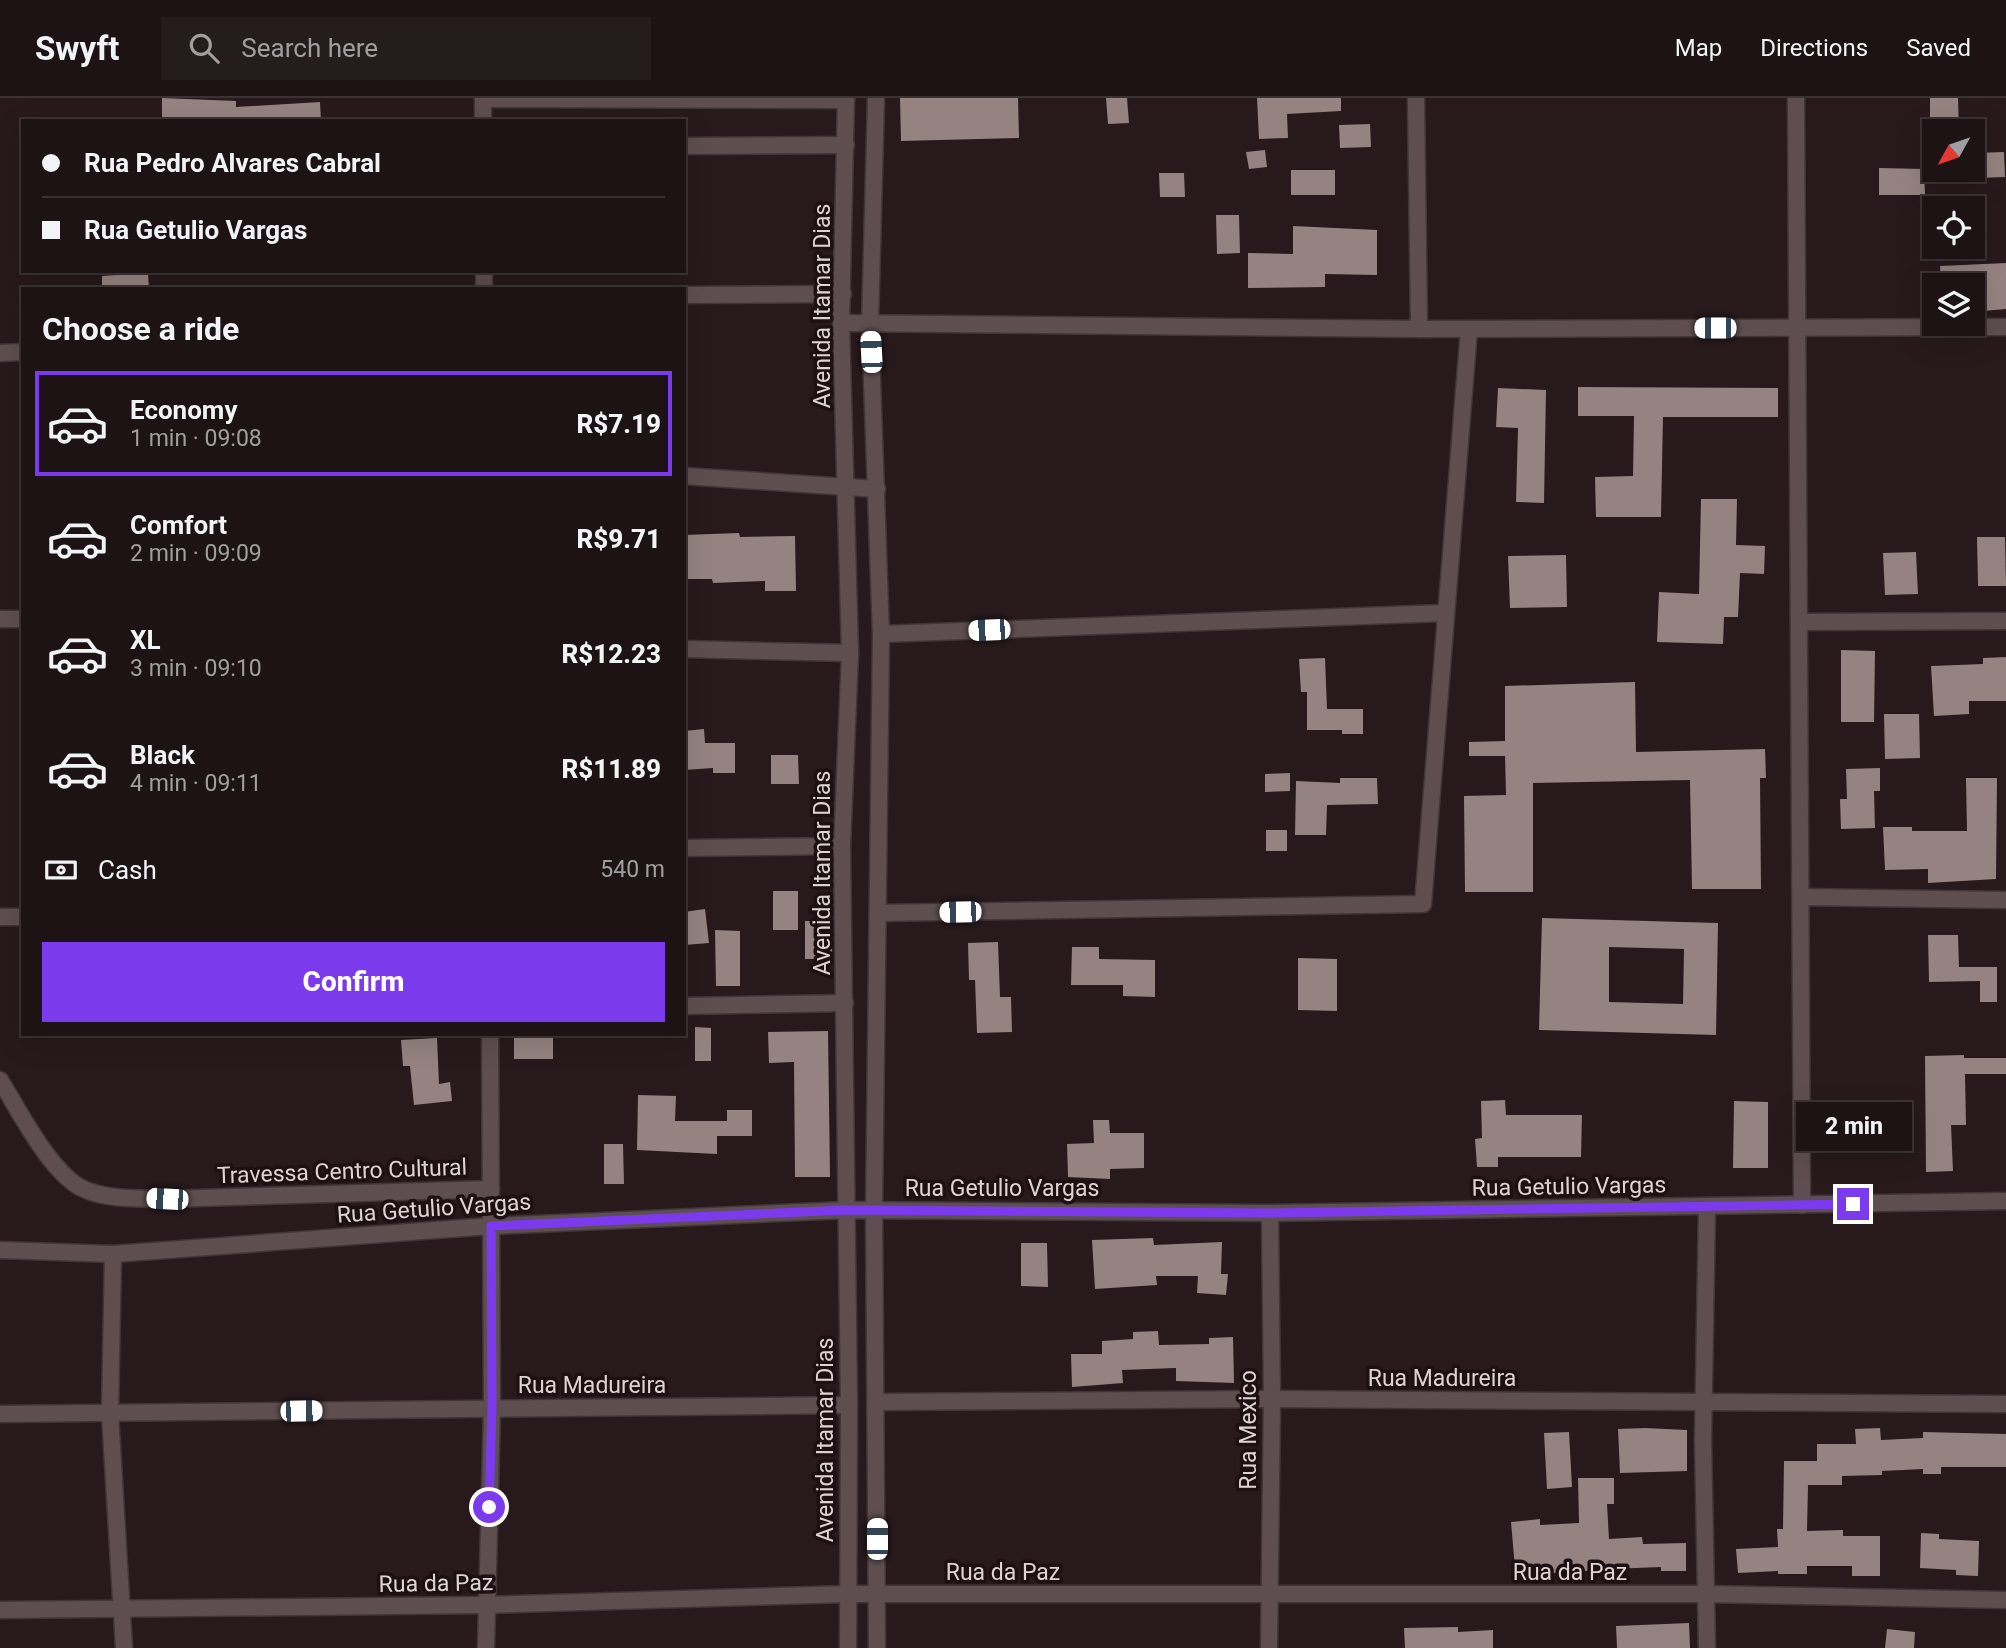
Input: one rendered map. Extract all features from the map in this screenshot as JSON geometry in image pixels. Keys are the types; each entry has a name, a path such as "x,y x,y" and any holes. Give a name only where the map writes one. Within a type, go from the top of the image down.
{"street":[{"name":"Avenida Itamar Dias","path":"876,98 870,324 881,634 874,1210 877,1648"},
{"path":"1416,98 1419,329"},
{"path":"1796,98 1802,1205"},
{"path":"483,119 483,99 846,99"},
{"name":"Avenida Itamar Dias","path":"846,99 841,323 850,653 842,846 849,1405 848,1648"},
{"path":"686,146 846,145"},
{"path":"686,295 843,294"},
{"path":"841,323 1419,329 2006,327"},
{"path":"878,913 1423,904 1444,612 1469,329"},
{"path":"0,353 21,352"},
{"path":"686,476 877,489"},
{"path":"881,634 1444,612"},
{"path":"0,619 21,620"},
{"path":"1799,622 2006,621"},
{"path":"686,649 850,653"},
{"path":"686,848 842,846"},
{"path":"1801,897 2006,900"},
{"path":"0,917 21,917"},
{"path":"686,1006 845,1003"},
{"path":"486,1648 492,1408 490,1036"},
{"name":"Travessa Centro Cultural","path":"0,1080 52,1163 84,1190 120,1197 167,1199 491,1189"},
{"name":"Rua Getulio Vargas","path":"0,1250 113,1254 491,1226 846,1210 1270,1213 1707,1208 2006,1201"},
{"path":"1707,1208 1704,1403 1707,1648"},
{"name":"Rua Mexico","path":"1269,1648 1272,1399 1270,1213"},
{"path":"113,1254 110,1414 124,1609 124,1648"},
{"name":"Rua Madureira","path":"877,1402 1272,1399 2006,1404"},
{"name":"Rua Madureira","path":"0,1414 849,1405"},
{"name":"Rua da Paz","path":"0,1610 485,1605 848,1594 1706,1594 2006,1600"}],"building":[{"path":"162,98 236,101 236,107 320,102 321,119 162,119"},
{"path":"900,98 1018,98 1019,138 901,141"},
{"path":"1106,98 1127,98 1129,123 1108,124"},
{"path":"1257,98 1341,98 1341,111 1287,114 1288,138 1259,139"},
{"path":"1930,98 1958,98 1959,119 1930,119"},
{"path":"1370,124 1371,147 1340,148 1339,125"},
{"path":"1265,150 1267,167 1249,169 1246,152"},
{"path":"2004,152 2005,177 1985,178 1985,153"},
{"path":"1879,168 1922,169 1925,195 1879,195"},
{"path":"1291,170 1335,170 1335,195 1291,195"},
{"path":"1159,173 1184,173 1185,197 1160,197"},
{"path":"1216,215 1239,215 1240,253 1217,254"},
{"path":"1293,226 1377,230 1377,275 1325,274 1325,287 1248,288 1248,253 1293,254"},
{"path":"2006,263 2006,309 1985,311 1985,273 1940,273 1940,266"},
{"path":"148,273 149,287 102,287 102,276"},
{"path":"1578,387 1778,388 1778,417 1663,417 1661,517 1596,517 1595,477 1633,476 1634,416 1578,416"},
{"path":"1498,388 1546,390 1544,503 1516,502 1518,428 1496,427"},
{"path":"1701,499 1737,499 1736,545 1765,546 1764,574 1740,573 1738,617 1724,617 1723,644 1657,642 1659,592 1699,594"},
{"path":"739,533 740,537 795,536 796,591 765,591 765,581 713,583 712,579 686,579 686,535"},
{"path":"1977,537 2005,537 2006,586 1978,586"},
{"path":"1916,552 1918,594 1885,595 1883,553"},
{"path":"1566,555 1567,607 1510,608 1508,556"},
{"path":"1841,650 1875,651 1874,722 1841,722"},
{"path":"2006,657 2006,701 1969,701 1969,714 1934,716 1931,666 1983,664 1983,658"},
{"path":"1325,658 1327,709 1363,709 1363,734 1342,734 1342,730 1307,730 1307,692 1301,692 1299,659"},
{"path":"1635,682 1636,752 1765,749 1766,778 1760,778 1761,889 1692,889 1690,780 1533,783 1533,892 1465,892 1464,796 1506,795 1505,756 1469,756 1469,742 1505,741 1505,686"},
{"path":"1884,714 1919,714 1920,758 1885,759"},
{"path":"704,729 705,743 735,743 735,773 713,773 713,768 686,770 686,731"},
{"path":"771,755 798,755 799,784 771,784"},
{"path":"1880,768 1880,791 1874,791 1875,828 1841,829 1840,799 1847,799 1846,769"},
{"path":"1290,773 1290,791 1265,792 1265,774"},
{"path":"1340,778 1377,778 1378,804 1327,805 1326,835 1295,835 1296,781 1340,783"},
{"path":"1966,778 1997,778 1996,879 1928,883 1928,869 1885,870 1883,827 1912,827 1912,831 1967,831"},
{"path":"1266,830 1287,830 1287,851 1266,851"},
{"path":"773,891 798,891 798,930 773,930"},
{"path":"705,909 709,943 686,945 686,912"},
{"path":"1542,918 1718,923 1716,1035 1539,1030","holes":["1609,947 1684,949 1683,1004 1609,1002"]},
{"path":"805,921 832,921 832,959 805,959"},
{"path":"715,930 740,931 740,986 716,986"},
{"path":"1928,935 1958,935 1959,967 1997,967 1997,1002 1980,1002 1980,981 1929,982"},
{"path":"998,942 1000,997 1011,997 1012,1032 977,1033 975,980 969,980 968,943"},
{"path":"1072,947 1099,947 1099,959 1155,960 1155,997 1123,996 1123,985 1071,985"},
{"path":"1298,958 1337,959 1337,1011 1298,1010"},
{"path":"695,1027 711,1028 711,1061 695,1061"},
{"path":"828,1031 830,1177 795,1177 794,1062 769,1063 768,1032"},
{"path":"514,1036 553,1036 553,1059 514,1059"},
{"path":"437,1038 439,1084 450,1082 452,1101 414,1105 410,1066 403,1066 401,1040"},
{"path":"1964,1055 1964,1058 2006,1058 2006,1074 1965,1074 1966,1125 1951,1125 1953,1171 1926,1172 1925,1056"},
{"path":"638,1095 676,1096 675,1121 727,1121 727,1110 752,1110 752,1136 717,1136 717,1154 637,1150"},
{"path":"1505,1100 1506,1115 1582,1115 1581,1157 1498,1157 1498,1167 1477,1167 1475,1139 1482,1138 1481,1101"},
{"path":"1734,1101 1768,1102 1768,1168 1733,1168"},
{"path":"1877,1105 1878,1145 1848,1145 1847,1106"},
{"path":"1093,1120 1109,1120 1110,1133 1144,1133 1144,1168 1110,1169 1110,1179 1068,1177 1067,1144 1094,1143"},
{"path":"604,1144 623,1144 624,1184 604,1184"},
{"path":"1153,1238 1154,1245 1222,1242 1221,1274 1228,1274 1226,1295 1197,1293 1198,1276 1156,1276 1157,1285 1095,1289 1092,1240"},
{"path":"1021,1243 1047,1243 1048,1287 1021,1286"},
{"path":"1158,1331 1159,1345 1209,1344 1209,1338 1233,1337 1234,1383 1176,1381 1176,1368 1122,1370 1123,1383 1072,1387 1071,1354 1102,1354 1102,1341 1133,1339 1133,1332"},
{"path":"1880,1428 1881,1440 1923,1438 1923,1432 2006,1434 2006,1467 1941,1467 1941,1474 1923,1474 1923,1469 1882,1471 1882,1475 1842,1476 1842,1485 1808,1485 1807,1531 1843,1530 1843,1536 1880,1536 1880,1576 1852,1576 1852,1566 1807,1566 1807,1574 1778,1574 1778,1571 1738,1573 1736,1549 1778,1547 1777,1529 1783,1529 1784,1461 1817,1461 1817,1444 1856,1444 1855,1429"},
{"path":"1618,1429 1687,1430 1687,1471 1620,1473"},
{"path":"1569,1432 1572,1487 1547,1489 1544,1433"},
{"path":"1578,1478 1614,1478 1614,1504 1607,1504 1609,1539 1642,1537 1643,1544 1686,1543 1686,1571 1661,1571 1661,1567 1611,1569 1544,1574 1545,1578 1516,1580 1511,1522 1540,1519 1540,1525 1579,1523"},
{"path":"1921,1533 1939,1534 1939,1539 1979,1541 1978,1576 1956,1575 1956,1570 1920,1568"},
{"path":"1689,1623 1690,1648 1617,1648 1616,1626"},
{"path":"1458,1627 1458,1632 1493,1630 1493,1648 1405,1648 1404,1628"},
{"path":"1887,1629 1915,1632 1914,1648 1885,1648"}],"route":[{"path":"489,1507 492,1408 491,1226 846,1210 1270,1213 1853,1204"}]}
